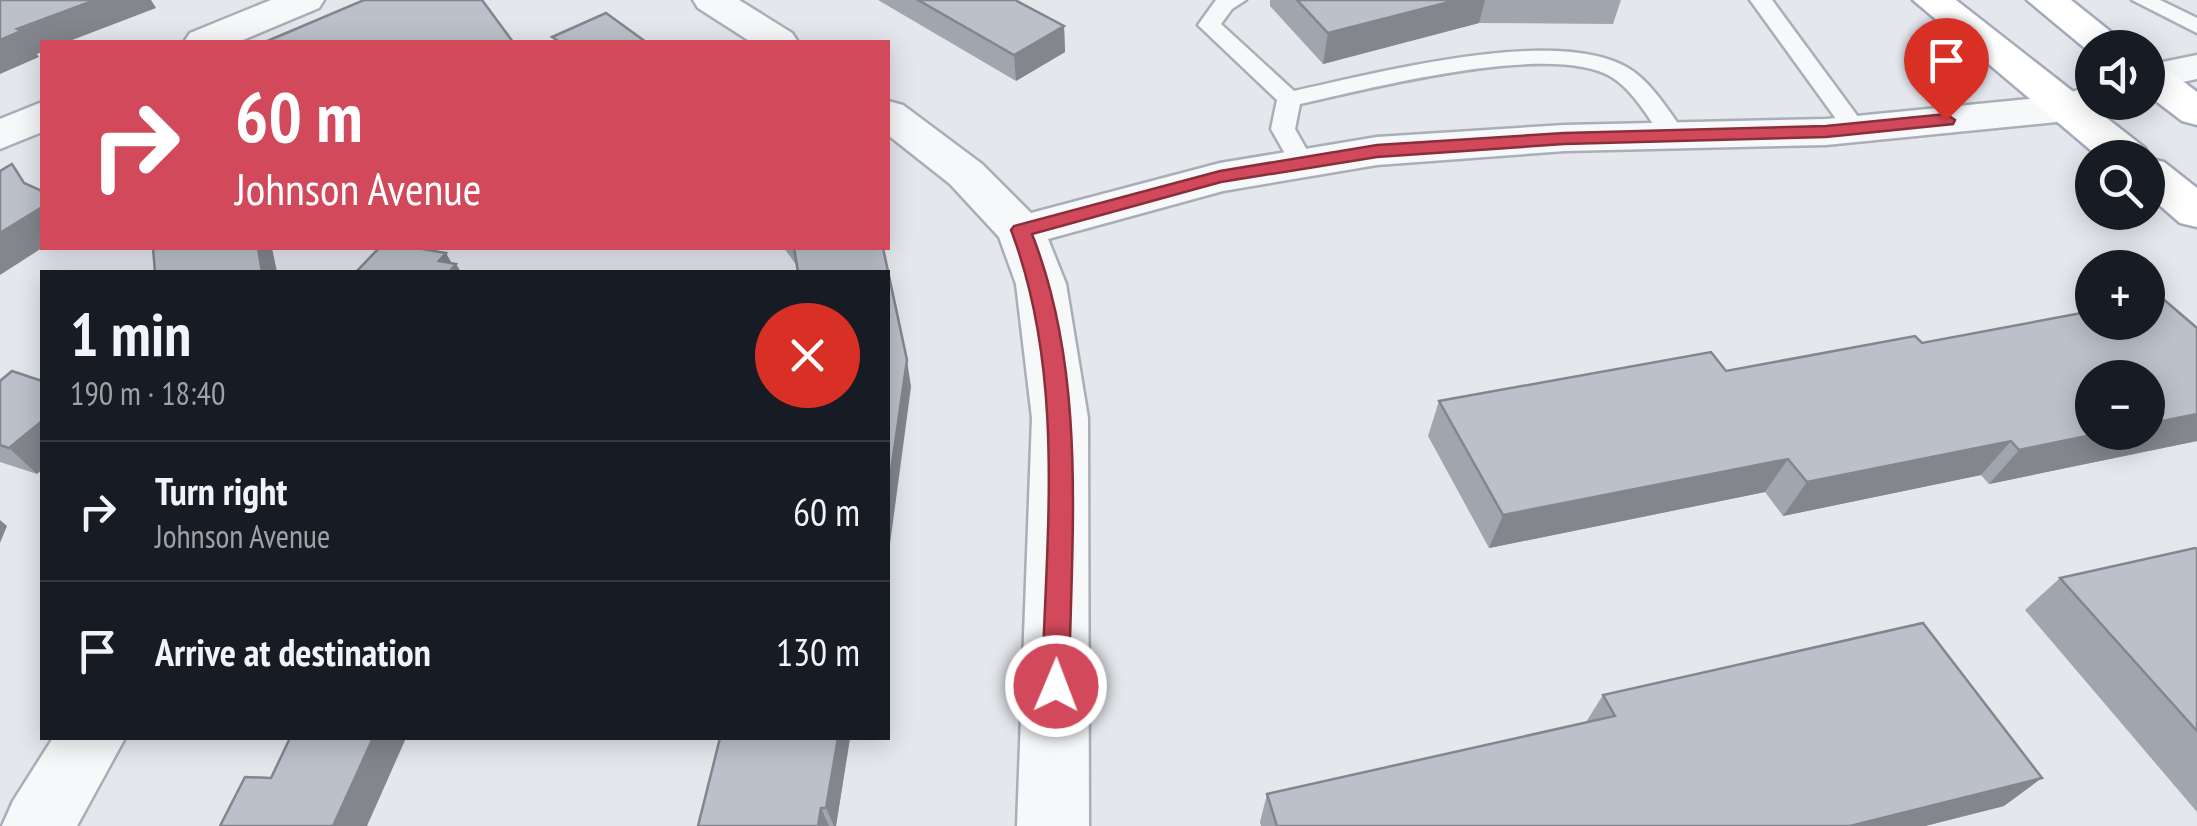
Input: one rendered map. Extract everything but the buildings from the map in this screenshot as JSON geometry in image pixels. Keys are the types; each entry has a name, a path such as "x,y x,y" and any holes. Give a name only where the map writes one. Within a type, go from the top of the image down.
{"main road":[{"path":"1932,0 2075,100"},
{"path":"2046,0 2087,30"},
{"path":"2165,88 2197,112"},
{"path":"2095,120 2113,140"},
{"path":"2165,186 2197,212"}],"street":[{"path":"209,40 305,0"},
{"path":"712,0 775,40"},
{"path":"2165,73 2197,67"},
{"path":"1021,230 1220,176 1301,161 1464,143 1855,129 2075,104"},
{"path":"0,136 40,116"},
{"path":"890,116 966,174 1021,230 1042,284 1060,418 1053,826"},
{"path":"38,826 91,740"}],"lane":[{"path":"1236,0 1224,4 1209,25 1290,99"},
{"path":"1760,0 1855,129"},
{"path":"2143,0 2197,26"},
{"path":"1290,99 1455,64 1587,58 1620,72 1676,138"},
{"path":"1290,99 1283,129 1301,161"}],"route":[{"path":"1056,686 1060,418 1042,284 1021,230 1220,176 1377,151 1564,138 1826,132 1946,120"}]}
